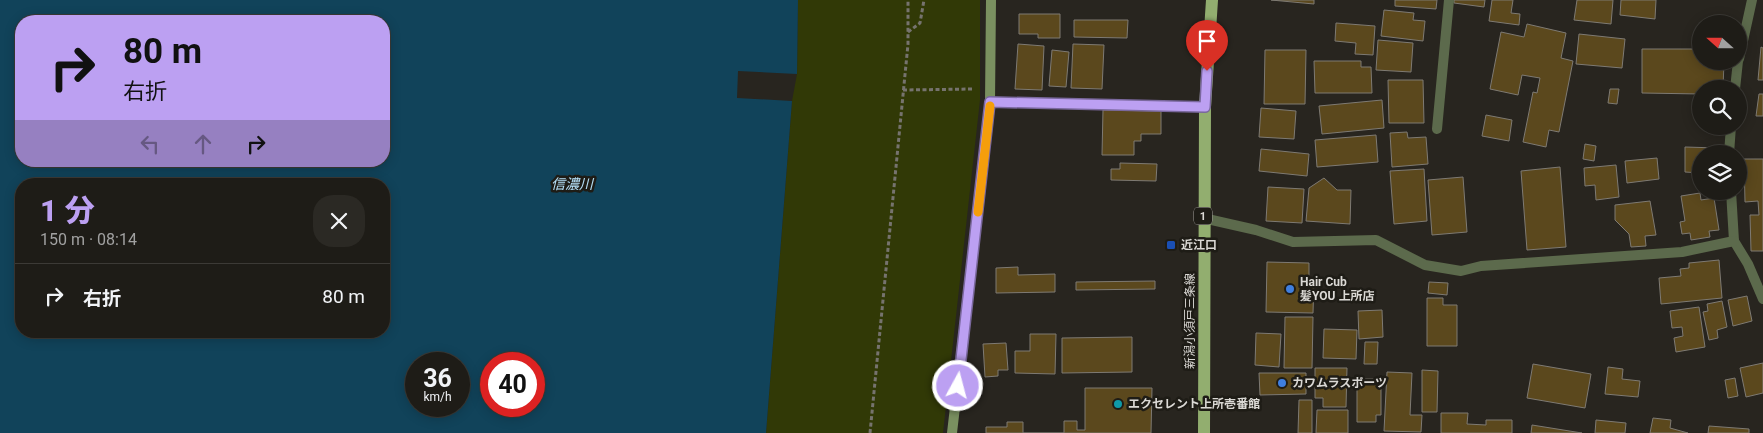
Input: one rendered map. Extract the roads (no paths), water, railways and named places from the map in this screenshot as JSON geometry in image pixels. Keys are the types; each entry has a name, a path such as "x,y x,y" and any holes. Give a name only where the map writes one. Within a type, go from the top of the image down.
{"main road":[{"name":"新潟小須戸三条線","path":"1204,433 1203,218 1205,107 1212,0"}],"street":[{"path":"952,433 990,102 991,0"},
{"path":"1438,129 1449,0"},
{"path":"1748,17 1752,0"},
{"path":"990,102 1205,107"},
{"path":"1732,200 1734,241 1748,264 1763,299"},
{"path":"1203,218 1256,230 1293,242 1376,240 1425,265 1461,271 1481,266 1682,252 1734,241"}],"water":[{"name":"信濃川","path":"0,0 798,0 797,74 738,71 737,98 792,101 766,433 0,433"}],"place":[{"name":"近江口","path":"1171,245"},
{"name":"Hair Cub 髪YOU 上所店","path":"1290,289"},
{"name":"カワムラスポーツ","path":"1282,383"},
{"name":"エクセレント上所壱番館","path":"1118,404"}]}
